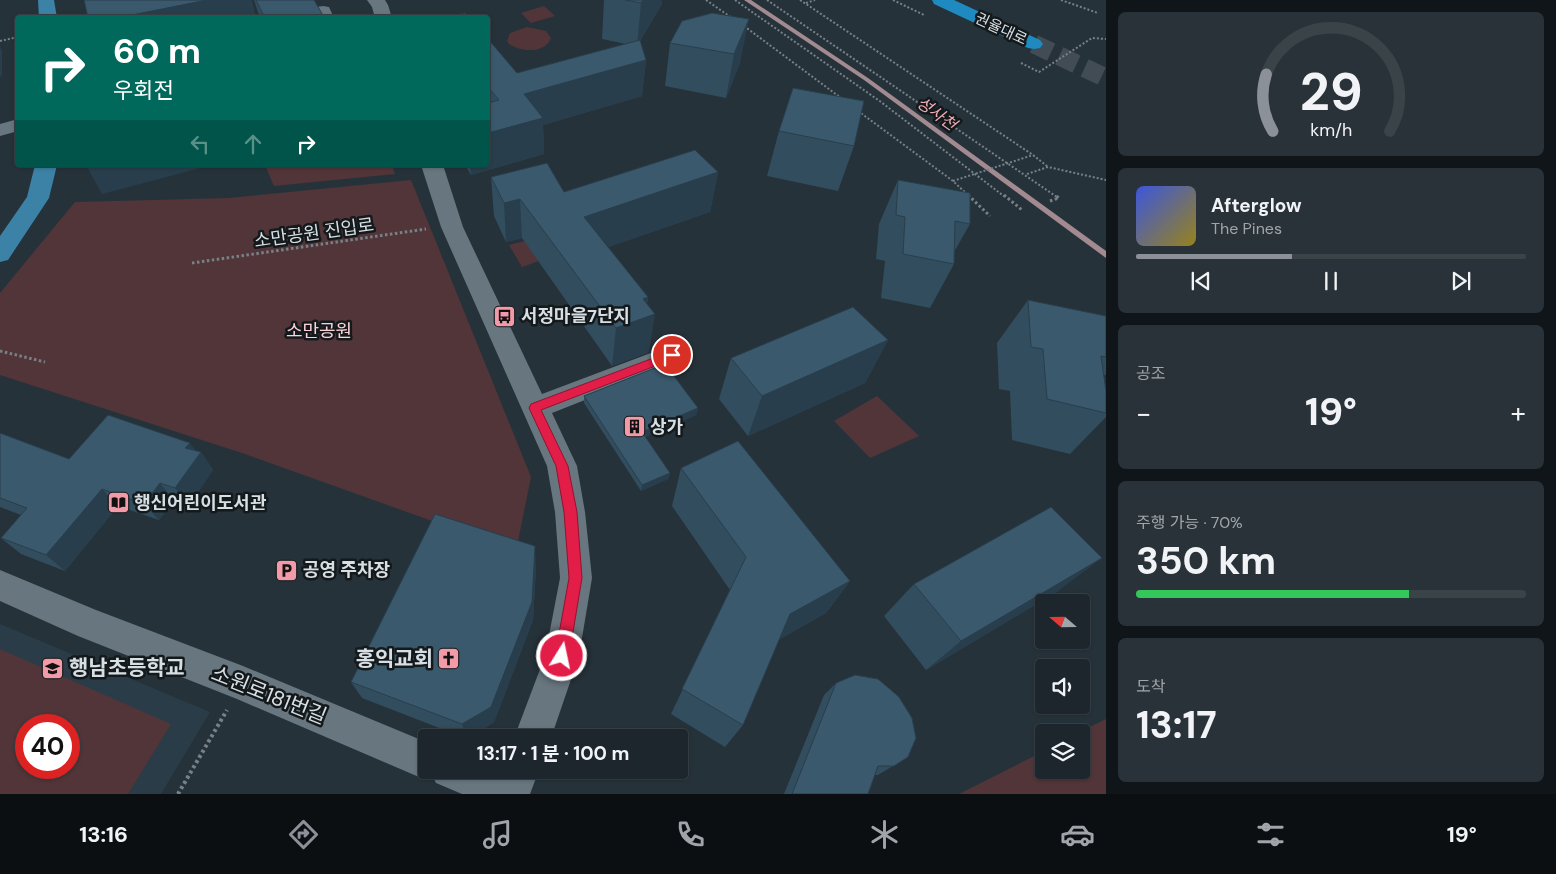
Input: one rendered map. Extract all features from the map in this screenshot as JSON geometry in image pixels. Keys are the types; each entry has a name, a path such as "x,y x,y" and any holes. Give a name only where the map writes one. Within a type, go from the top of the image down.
{"highway":[{"name":"권율대로","path":"940,0 1034,44"}],"main road":[{"path":"46,0 48,15"},
{"path":"0,254 38,198 46,167"}],"street":[{"path":"375,0 380,5 383,15"},
{"path":"272,13 323,11 325,15"},
{"path":"0,130 15,126"},
{"path":"433,167 452,227 562,466 570,512 576,578 562,656 535,729"},
{"path":"535,408 672,355"},
{"name":"소원로181번길","path":"0,585 90,624 243,684 418,758"},
{"path":"472,779 510,794 516,779"}],"path":[{"path":"706,0 735,20"},
{"path":"735,0 855,83 962,162 1022,210"},
{"path":"767,0 1059,198 1050,201"},
{"path":"800,0 1033,155 1048,167 1106,180"},
{"path":"805,4 815,0"},
{"path":"1061,0 1098,13"},
{"path":"742,25 844,100"},
{"path":"0,41 15,38"},
{"path":"851,106 953,181 990,216"},
{"path":"953,181 1033,155"},
{"path":"1026,174 1048,167"},
{"name":"소만공원 진입로","path":"192,263 430,229"},
{"path":"0,351 45,362"},
{"path":"178,794 228,709"}],"shaded area":[{"name":"행남초등학교","path":"0,624 210,712 161,794 0,794"}],"green space":[{"path":"544,6 555,16 531,23 521,13"},
{"path":"527,27 546,31 551,38 548,43 544,47 532,50 520,49 509,44 507,41 510,33"},
{"path":"266,167 393,167 395,174 274,186"},
{"name":"소만공원","path":"411,180 531,477 516,551 242,453 0,375 0,293 75,202 229,198"},
{"path":"562,232 572,249 522,267 509,245"},
{"path":"877,396 919,436 870,458 834,421"},
{"path":"0,649 171,724 128,794 0,794"},
{"path":"1106,719 1106,794 959,794 1035,756 1035,779 1090,779 1090,727"}],"building":[{"path":"84,0 207,0 132,15 87,15"},
{"path":"256,0 314,0 323,15 264,15"},
{"path":"625,0 643,0 641,3"},
{"path":"712,13 749,19 734,54 670,43 682,21"},
{"path":"640,40 646,60 524,94 543,118 490,132 490,102 499,100 490,89 490,41 517,73"},
{"path":"793,88 864,101 854,146 779,131"},
{"path":"695,150 718,172 584,217 648,297 643,299 655,314 616,328 520,199 504,203 491,177 547,163 564,192"},
{"path":"898,180 970,193 970,224 955,221 954,264 903,254 905,217 896,215"},
{"path":"1028,300 1106,316 1106,357 1101,356 1106,391 1106,413 1047,399 1043,349 1031,347"},
{"path":"853,307 888,340 762,396 731,358"},
{"name":"상가","path":"665,364 698,408 642,432 670,473 642,485 584,396"},
{"path":"108,415 190,443 185,448 201,452 175,488 160,483 144,504 102,489 46,555 1,538 27,508 0,498 0,433 69,459"},
{"path":"738,441 850,581 790,614 743,725 682,689 746,557 681,468"},
{"path":"1051,507 1102,558 1041,594 1035,594 1035,597 961,641 914,584"},
{"name":"홍익교회","path":"435,514 535,546 532,602 491,707 462,724 351,682"},
{"path":"855,675 878,679 899,697 912,718 916,738 908,757 894,766 878,766 868,794 792,794 836,683"}],"waterway":[{"name":"성사천","path":"747,0 866,79 1106,255"}],"tunnel":[{"path":"1034,44 1106,78"}],"place":[{"name":"서정마을7단지","path":"505,316"},
{"name":"상가","path":"634,427"},
{"name":"행신어린이도서관","path":"118,503"},
{"name":"공영 주차장","path":"287,570"},
{"name":"홍익교회","path":"449,659"},
{"name":"행남초등학교","path":"53,668"}],"route":[{"path":"562,656 576,578 570,512 562,466 535,408 672,355"}]}
